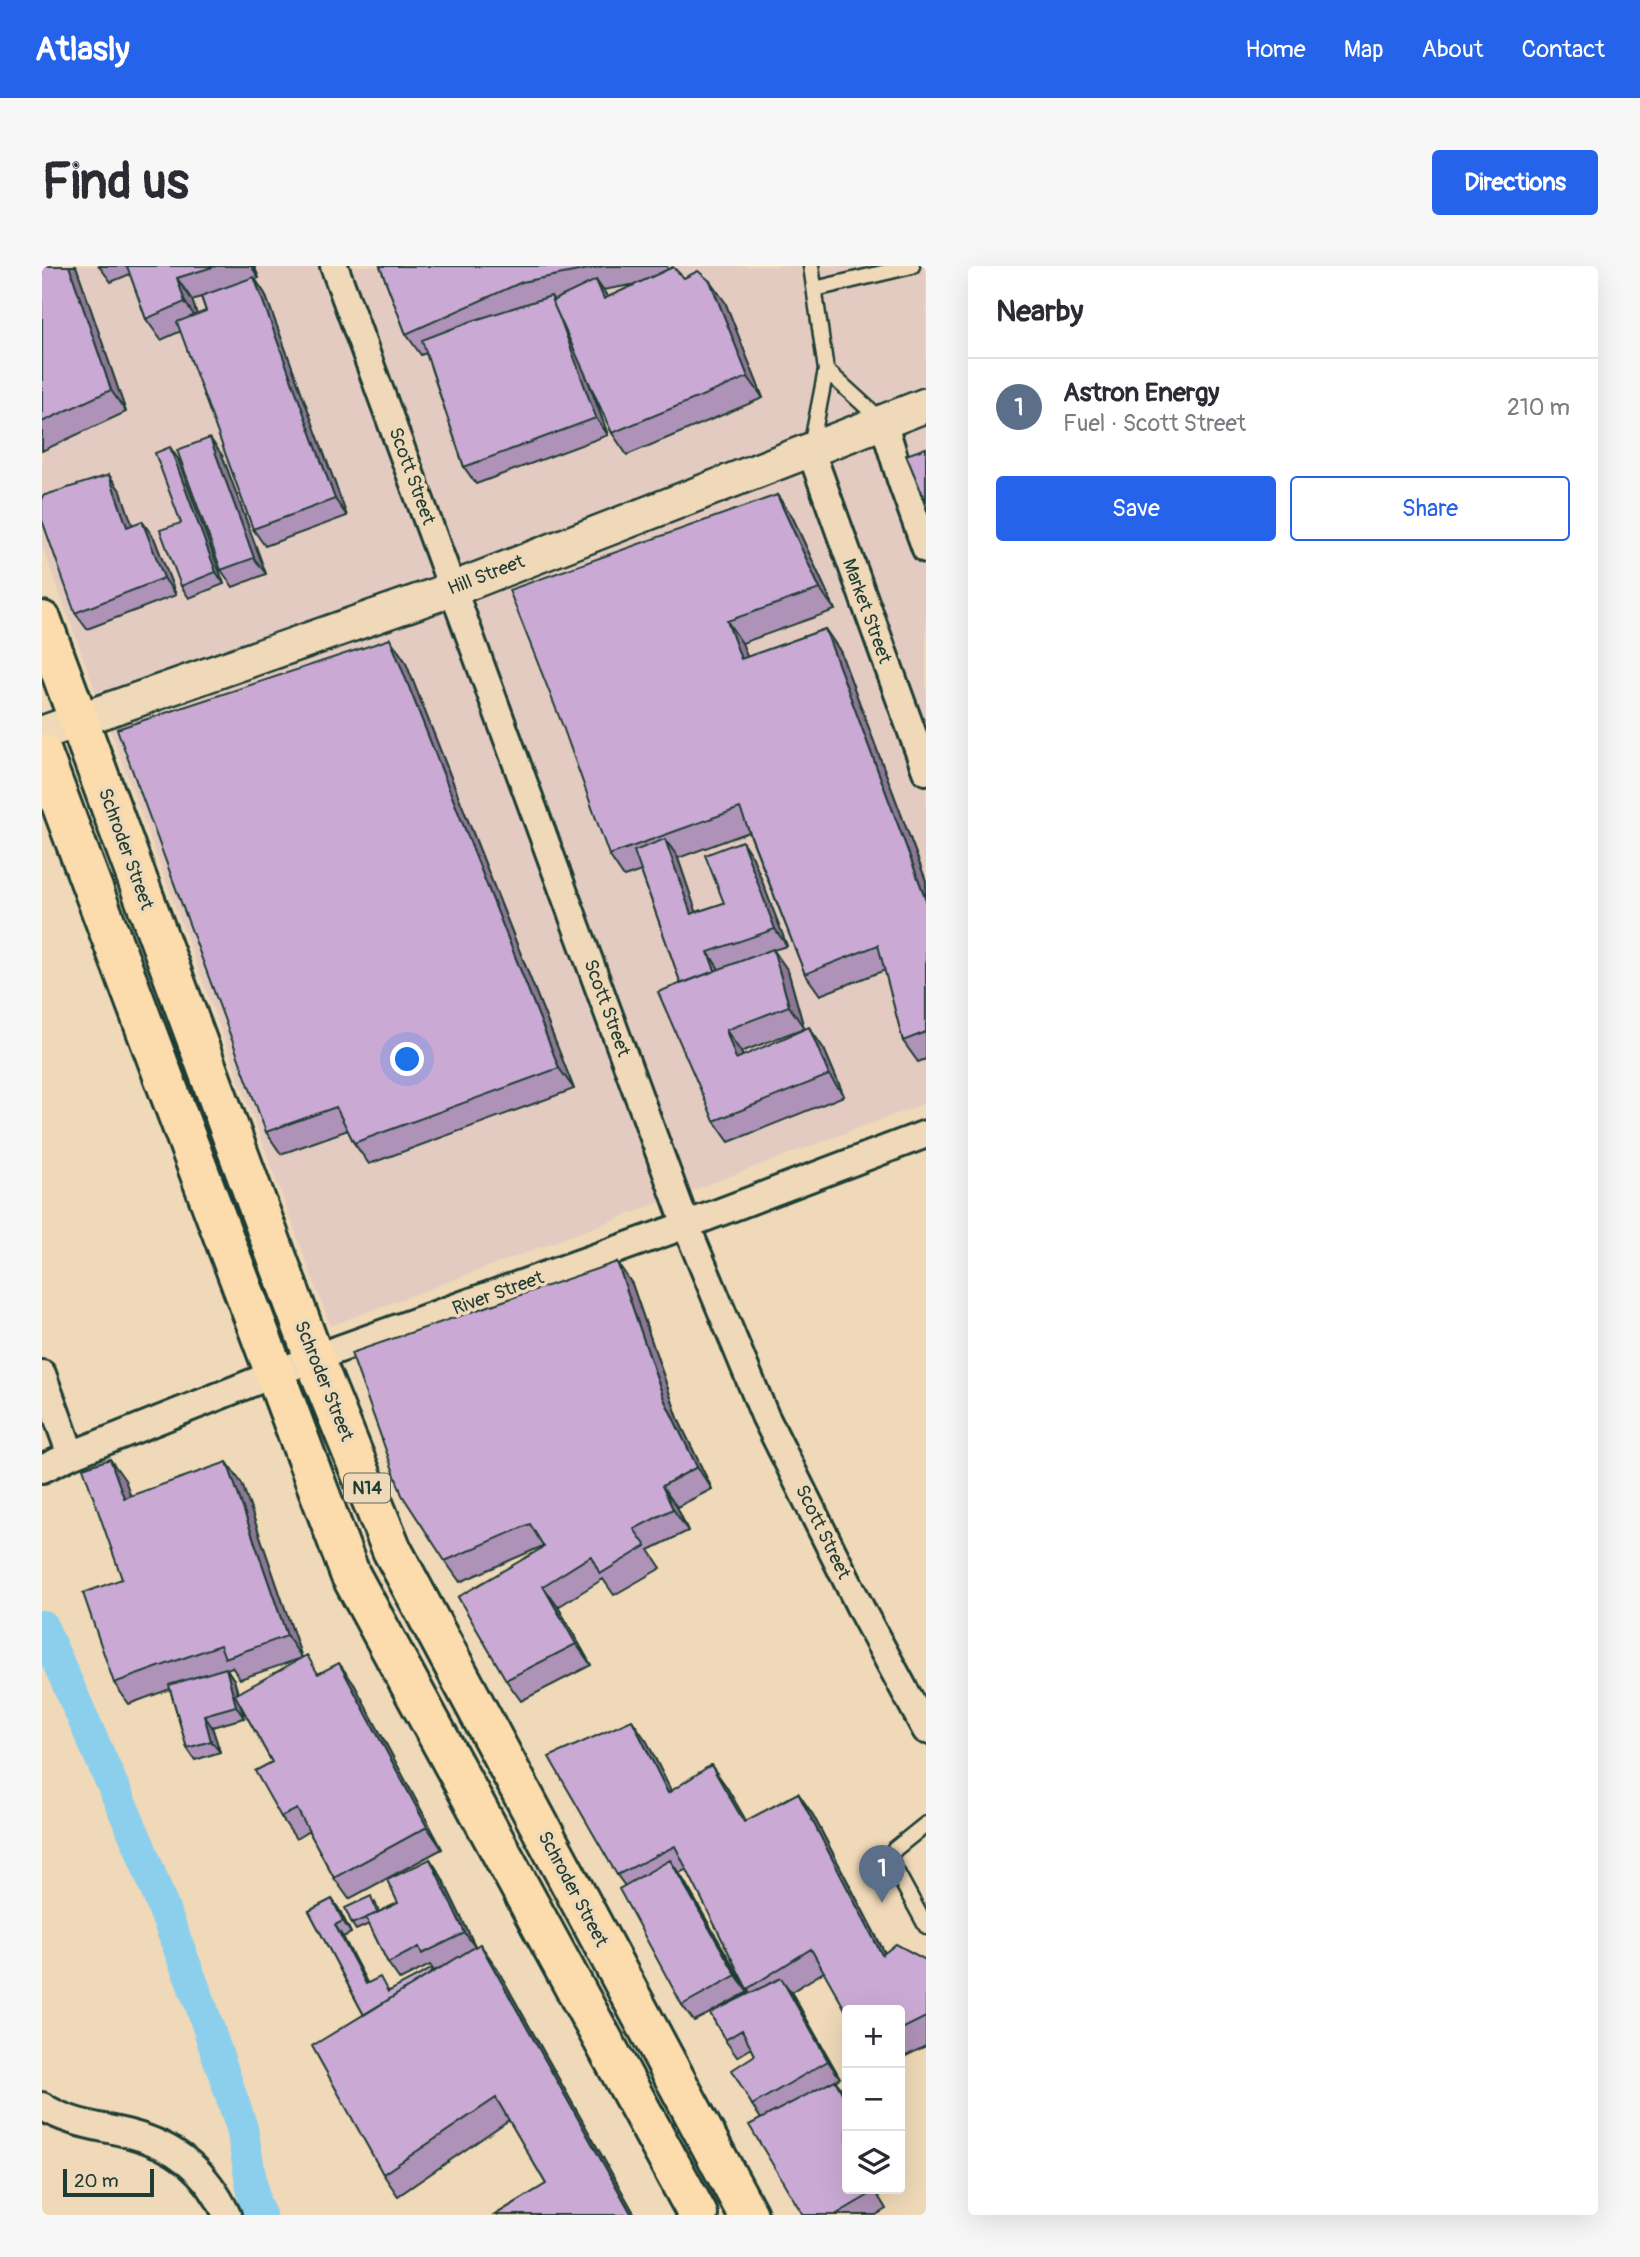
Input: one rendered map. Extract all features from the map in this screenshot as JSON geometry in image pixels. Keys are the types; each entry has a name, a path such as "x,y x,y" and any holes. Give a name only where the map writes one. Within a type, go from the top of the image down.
{"highway":[{"name":"Schroder Street","path":"42,621 314,1358 392,1550 748,2215"},
{"name":"N14","path":"42,753 350,1574 698,2215"}],"street":[{"name":"Scott Street","path":"334,266 686,1225 765,1416 863,1614 926,1730"},
{"name":"Hill Street","path":"42,733 453,589 926,405"},
{"path":"883,421 926,549"},
{"name":"Market Street","path":"810,449 926,771"},
{"name":"River Street","path":"42,1469 314,1358 686,1225 926,1134"},
{"path":"42,1374 71,1455"},
{"path":"42,2106 69,2120 132,2134 186,2159 202,2173 217,2193 227,2215"}],"lane":[{"path":"810,449 827,370 811,266"},
{"path":"815,289 912,266"},
{"path":"827,370 883,421"},
{"path":"926,1824 895,1849 889,1858 926,1926"}],"shaded area":[{"path":"42,266 926,266 926,1103 330,1326 42,546"}],"building":[{"path":"42,266 69,266 111,390 42,422"},
{"path":"127,266 216,266 177,278 185,302 146,319"},
{"path":"380,266 604,266 522,282 406,334"},
{"path":"673,267 684,278 698,271 710,281 748,377 612,433 552,301 596,280 604,299"},
{"path":"254,277 335,499 253,529 177,322 206,311 201,296"},
{"path":"551,296 596,418 464,467 422,340"},
{"path":"210,438 254,558 221,570 177,450"},
{"path":"170,447 216,572 181,586 160,530 181,523 155,453"},
{"path":"926,448 926,503 906,455"},
{"path":"109,475 127,527 142,521 164,578 75,613 42,520 42,496"},
{"path":"777,495 820,589 727,621 741,659 825,629 926,900 926,1032 903,1041 878,945 805,974 740,808 609,855 562,724 509,590"},
{"path":"390,639 559,1068 354,1143 336,1107 266,1132 117,729"},
{"path":"665,839 691,914 724,903 705,855 742,841 775,929 708,952 715,971 681,984 634,851"},
{"path":"773,949 789,1006 726,1030 736,1059 809,1027 829,1075 714,1121 658,992"},
{"path":"617,1262 664,1399 697,1467 662,1486 673,1509 634,1529 646,1546 600,1574 591,1556 543,1586 576,1644 506,1680 458,1597 544,1547 530,1524 445,1561 402,1495 351,1353"},
{"path":"110,1459 124,1498 227,1462 287,1636 225,1658 220,1645 114,1683 83,1593 122,1579 83,1468"},
{"path":"307,1655 318,1674 339,1663 427,1827 334,1878 297,1809 281,1817 255,1771 272,1762 235,1695"},
{"path":"226,1668 236,1706 204,1715 211,1741 187,1748 169,1685"},
{"path":"632,1720 668,1793 711,1765 744,1822 798,1793 882,1955 896,1944 926,1960 926,2017 905,2028 905,2005 842,2005 811,1949 747,1989 675,1846 617,1875 549,1757"},
{"path":"430,1859 465,1933 422,1954 419,1947 388,1963 366,1918 398,1903 387,1880"},
{"path":"670,1860 736,1975 682,2005 619,1889"},
{"path":"371,1896 377,1913 352,1924 345,1908"},
{"path":"332,1899 343,1921 335,1925 366,1984 380,1977 388,1992 431,1969 433,1972 364,2015 309,1911"},
{"path":"480,1944 632,2215 495,2215 546,2184 496,2098 383,2174 312,2046"},
{"path":"781,1978 828,2061 752,2105 732,2070 755,2055 742,2030 725,2040 710,2013"},
{"path":"835,2080 842,2093 842,2194 871,2194 835,2215 803,2215 749,2125"}],"waterway":[{"path":"42,1626 139,1845 200,2003 242,2128 255,2205 260,2215"}],"place":[{"name":"Astron Energy","path":"882,1903"}]}
